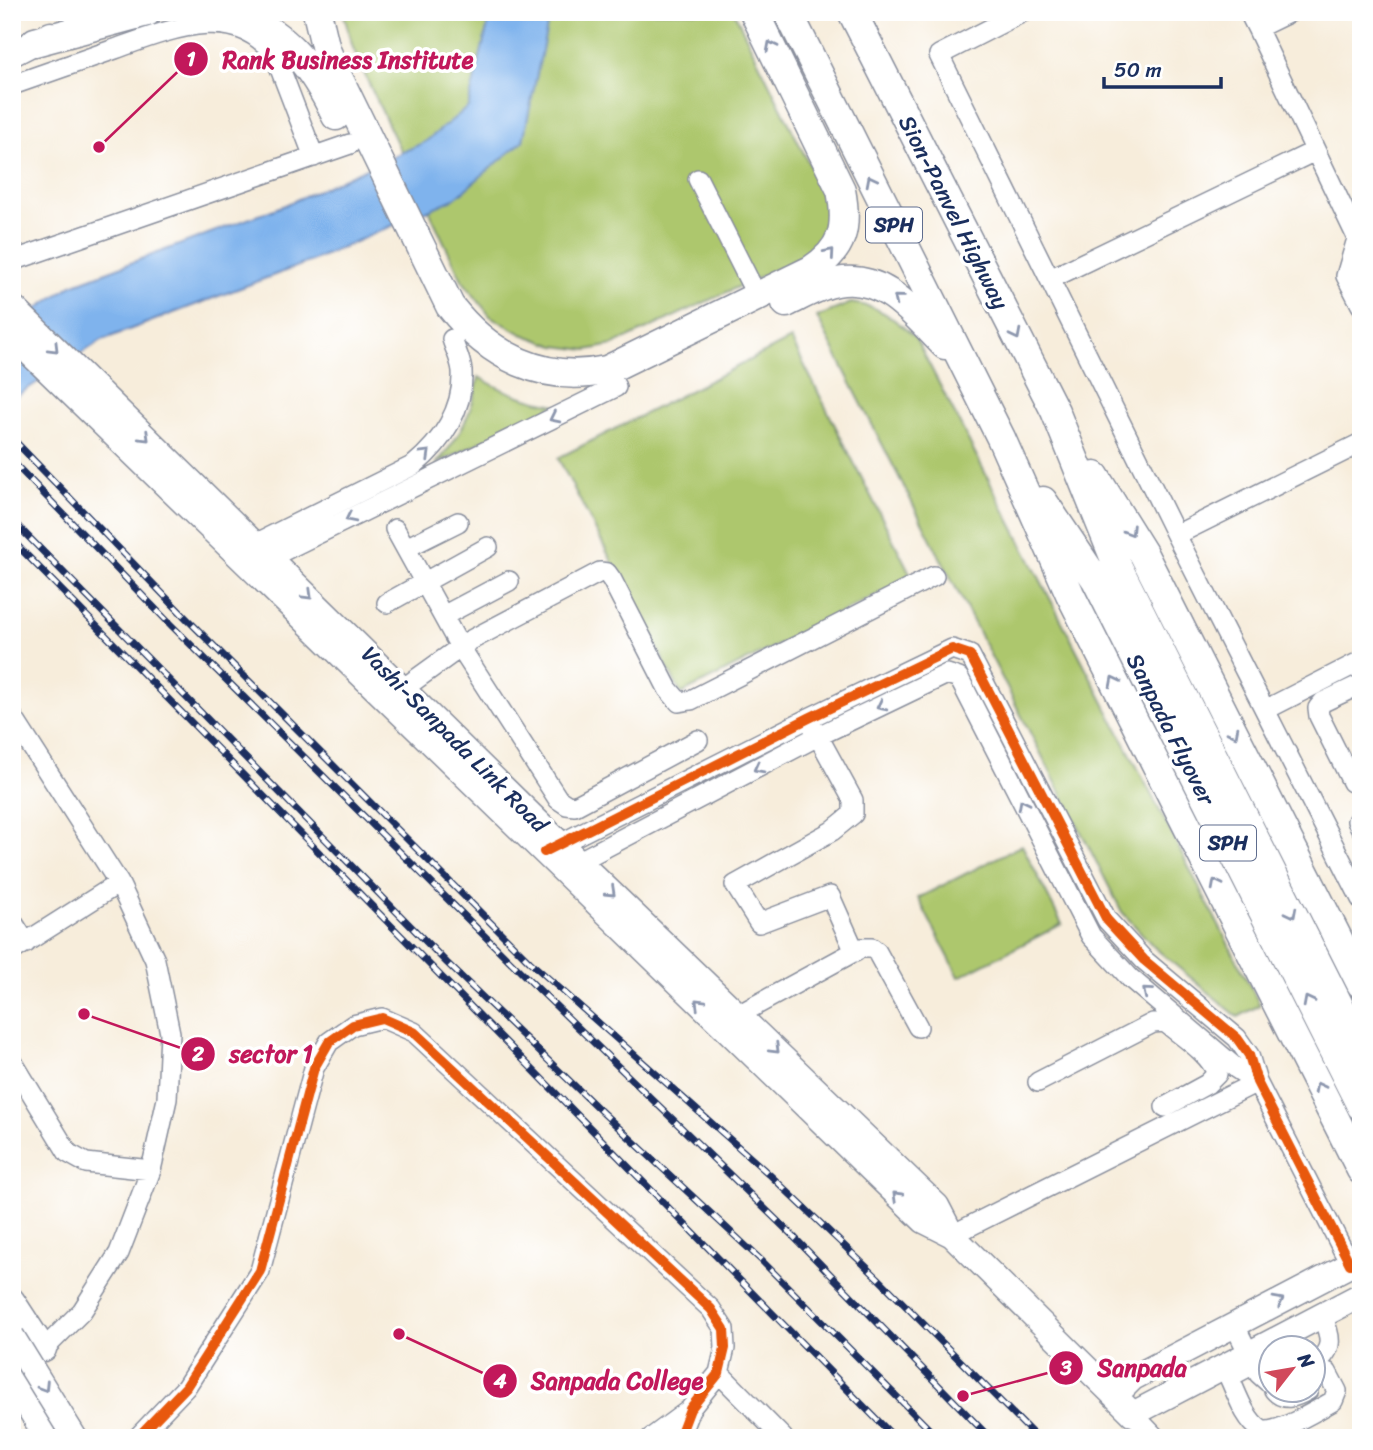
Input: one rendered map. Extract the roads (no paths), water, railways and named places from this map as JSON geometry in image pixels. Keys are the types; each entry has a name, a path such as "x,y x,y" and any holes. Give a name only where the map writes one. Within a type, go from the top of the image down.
{"highway":[{"path":"24,48 147,12"},
{"path":"237,12 284,39 304,61 361,152 408,242 452,339 485,366 534,386 574,394 819,287 850,280 878,286 891,293 964,365"},
{"path":"317,12 326,50 361,152"},
{"path":"431,292 480,339 519,362 555,372 611,379 757,296 822,263 838,245 845,221 841,190 754,12"},
{"name":"SPH","path":"788,12 1001,438"},
{"name":"Sion-Panvel Highway","path":"852,12 1055,411"},
{"path":"877,12 877,25 891,89"},
{"path":"1055,411 1143,553 1361,984"},
{"name":"Sanpada Flyover","path":"1055,411 1107,574 1353,1113"},
{"path":"1001,438 1070,594 1353,1113 1361,1170"},
{"name":"Sanpada Flyover","path":"1001,438 1107,574 1361,1049"}],"main road":[{"path":"24,48 96,12"},
{"name":"Vashi-Sanpada Link Road","path":"12,306 89,397 730,1019 937,1206 952,1235 1133,1414"},
{"name":"Vashi-Sanpada Link Road","path":"12,336 89,397"},
{"name":"Vashi-Sanpada Link Road","path":"254,558 404,688 552,848"},
{"path":"1115,1396 1133,1378 1355,1261"},
{"path":"1133,1414 1252,1359 1322,1315 1361,1295"},
{"path":"12,1300 44,1349"},
{"path":"12,1336 75,1438"},
{"path":"12,1380 47,1438"}],"street":[{"path":"1023,12 939,54 1176,535 1361,899"},
{"path":"1290,12 1253,20 1360,241 1346,276 1361,305"},
{"path":"12,85 182,25 212,22 242,26 268,44 276,58 314,157"},
{"path":"1050,279 1315,151"},
{"path":"15,260 314,157 361,152"},
{"path":"698,179 757,296"},
{"path":"254,558 414,466 430,452 443,436 461,389 462,368 452,339"},
{"path":"254,558 611,379"},
{"path":"1176,535 1361,443"},
{"path":"406,548 458,522"},
{"path":"395,529 460,647 551,791 567,805 575,806 698,740"},
{"path":"387,603 488,547"},
{"path":"404,688 460,647 600,572 607,573 668,689 679,702 691,700 934,576"},
{"path":"443,616 509,581"},
{"path":"552,848 952,649 970,655 1107,920 1144,960 1237,1038 1248,1055 1257,1082 1355,1261"},
{"path":"1265,710 1361,662"},
{"path":"570,866 818,736 947,674 959,678 1091,936 1130,978 1237,1069 1257,1082"},
{"path":"1357,783 1352,782 1318,708 1323,702 1361,684"},
{"path":"12,716 119,883 155,960 170,1033 167,1099 151,1170 119,1253 82,1311 44,1349 12,1367"},
{"path":"809,718 853,800 853,814 832,831 735,885 759,923 830,897 855,952"},
{"path":"1361,817 1357,821 1361,828"},
{"path":"12,921 19,947 119,883"},
{"path":"730,1019 855,952 868,948 877,952 918,1027"},
{"path":"137,1438 186,1387 260,1271 314,1068 328,1042 353,1025 382,1018 414,1032 711,1309 724,1329 725,1348 719,1373 690,1409 652,1438"},
{"path":"1038,1082 1159,1021 1165,1022 1215,1066 1217,1074"},
{"path":"12,1061 68,1153 86,1163 151,1170"},
{"path":"1217,1074 1257,1082"},
{"path":"1165,1107 1207,1084 1217,1074"},
{"path":"952,1235 1257,1082"},
{"path":"1322,1315 1328,1330 1328,1349"},
{"path":"1234,1324 1258,1372"},
{"path":"1252,1359 1229,1377 1247,1413 1262,1430 1268,1431 1289,1424 1327,1404"},
{"path":"719,1373 783,1438"},
{"path":"1328,1376 1336,1391 1333,1401 1328,1404"},
{"path":"680,1438 690,1409"},
{"name":"Vashi-Sanpada Link Road","path":"1133,1414 1156,1438"}],"water":[{"path":"491,12 550,12 523,141 454,199 309,262 102,340 12,399 12,326 72,285 285,205 425,142 468,107"}],"railway":[{"path":"12,438 186,618 530,962 770,1175 878,1278 1037,1438"},
{"path":"12,461 171,625 523,974 793,1236 990,1438"},
{"path":"12,520 447,963 761,1260 938,1438"},
{"path":"12,540 895,1438"}],"place":[{"name":"Rank Business Institute","path":"99,147"},
{"name":"sector 1","path":"84,1014"},
{"name":"Sanpada College","path":"399,1334"},
{"name":"Sanpada","path":"963,1396"}]}
